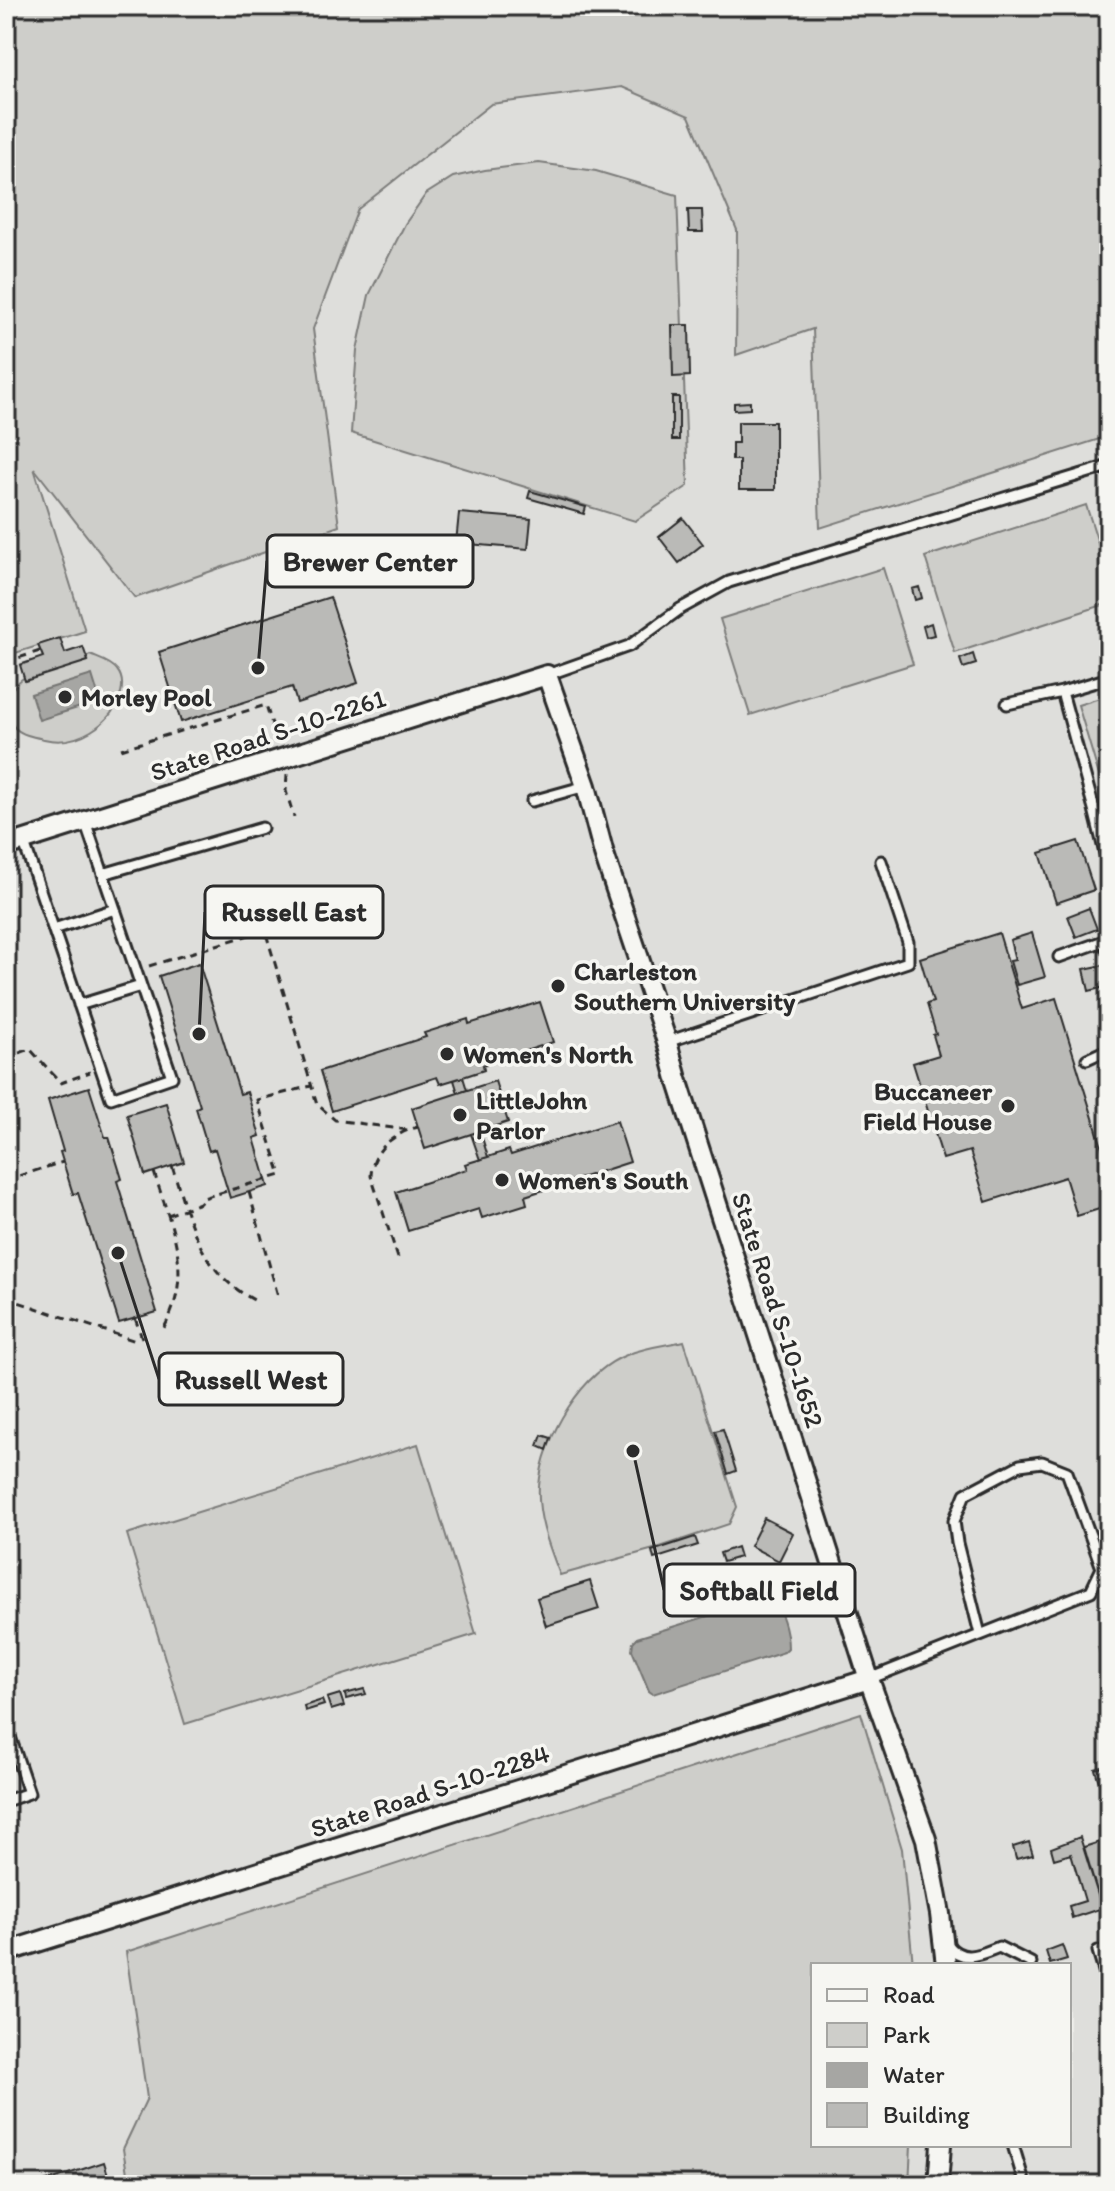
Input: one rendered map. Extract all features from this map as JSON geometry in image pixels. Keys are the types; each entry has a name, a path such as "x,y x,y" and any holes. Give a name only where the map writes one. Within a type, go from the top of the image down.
{"street":[{"name":"State Road S-10-2261","path":"15,843 547,675"},
{"name":"State Road S-10-1652","path":"547,675 586,786 604,854 667,1042 869,1679 926,1839 949,1963"},
{"name":"State Road S-10-2284","path":"6,1952 869,1679"},
{"path":"938,2185 941,2147"}],"lane":[{"path":"547,675 629,646 680,609 729,582 1109,466"},
{"path":"1007,704 1109,678"},
{"path":"1062,692 1109,870"},
{"path":"532,801 586,786"},
{"path":"15,843 54,929 111,1098 172,1077 85,821"},
{"path":"103,874 262,828"},
{"path":"667,1042 908,962 908,942 881,861"},
{"path":"54,929 115,909"},
{"path":"1109,940 1109,953"},
{"path":"1059,957 1109,940"},
{"path":"79,1005 141,986"},
{"path":"1087,1059 1109,1049"},
{"path":"869,1679 1091,1591 1102,1568 1067,1472 1042,1462 1020,1465 965,1494 954,1521 980,1634"},
{"path":"6,1725 29,1793 6,1801"},
{"path":"943,1939 953,1952 963,1956 974,1957 999,1947 1031,1963"},
{"path":"1098,1951 1109,1987"},
{"path":"1014,2147 1025,2185"}],"path":[{"path":"6,662 40,651"},
{"path":"121,749 266,705 287,769 286,791 294,817"},
{"path":"136,970 265,930 317,1104 335,1120 408,1130"},
{"path":"6,1058 30,1049 61,1083 101,1069"},
{"path":"168,1215 186,1210 203,1198 281,1175 257,1100 312,1085"},
{"path":"398,1258 371,1176 371,1164 386,1143 418,1127"},
{"path":"6,1180 63,1162"},
{"path":"172,1166 195,1238 221,1278 236,1291 258,1302"},
{"path":"154,1172 178,1247 180,1265 173,1313 161,1333"},
{"path":"249,1192 278,1296"},
{"path":"6,1298 136,1341"},
{"path":"135,1318 142,1338"}],"shaded area":[{"name":"Charleston Southern University","path":"6,6 1109,6 1109,2185 6,2185"}],"green space":[{"path":"6,6 1109,6 1109,436 820,528 813,329 736,355 737,230 689,116 622,87 491,104 358,209 313,329 339,526 135,598 34,468 85,631 6,656 6,439 11,438 6,431"},
{"path":"539,163 596,171 677,195 688,486 635,521 351,433 357,350 369,295 405,224 426,194 453,177"},
{"path":"1086,505 1109,577 1109,603 955,653 925,557"},
{"path":"883,568 913,664 750,715 720,619"},
{"path":"90,655 114,667 122,681 116,704 101,724 80,736 56,741 28,735 15,728 8,716 8,702 17,683 35,673 88,660 86,657"},
{"path":"1109,695 1109,809 1078,705"},
{"path":"684,1341 737,1507 729,1524 560,1575 545,1531 539,1498 542,1467 557,1427 581,1390 612,1363 642,1350"},
{"path":"418,1444 476,1634 185,1724 127,1534"},
{"path":"1109,1644 1109,1687 1098,1647"},
{"path":"861,1713 902,1849 913,1963 811,1963 811,2147 911,2147 909,2185 129,2185 123,2149 147,2098 126,1952"}],"water":[{"name":"Morley Pool","path":"92,675 100,701 39,720 31,694"},
{"path":"769,1597 781,1613 788,1648 784,1652 653,1694 649,1691 632,1650 637,1638"}],"building":[{"path":"688,210 702,210 703,232 689,232"},
{"path":"672,325 689,325 690,376 673,377"},
{"path":"672,397 679,397 679,440 672,440"},
{"path":"750,402 750,409 734,410 734,403"},
{"path":"738,422 775,422 775,490 739,490 739,460 732,460 732,443 738,443"},
{"path":"530,491 586,507 584,514 528,498"},
{"path":"459,513 531,519 528,549 456,543"},
{"path":"683,518 703,544 679,563 659,537"},
{"path":"919,587 922,598 915,600 912,589"},
{"path":"330,597 358,683 297,703 292,687 181,722 159,652"},
{"path":"931,623 934,635 926,637 923,626"},
{"path":"60,638 65,653 83,647 88,661 25,681 20,665 43,657 38,645"},
{"path":"973,654 976,664 963,668 960,659"},
{"path":"1078,841 1094,890 1056,903 1040,853"},
{"path":"1089,908 1097,929 1076,937 1068,916"},
{"name":"Buccaneer Field House","path":"999,933 1022,1009 1056,998 1109,1170 1109,1206 1077,1216 1065,1177 986,1202 970,1151 943,1159 913,1063 939,1055 927,1004 933,1002 920,958"},
{"path":"1032,933 1045,977 1017,985 1010,961 1015,960 1010,940"},
{"path":"199,963 240,1094 247,1092 260,1136 254,1138 268,1186 230,1198 215,1149 209,1151 196,1108 200,1106 159,976"},
{"path":"1104,965 1109,986 1089,991 1084,969"},
{"name":"Women's North","path":"540,1002 553,1042 483,1065 484,1070 463,1077 440,1084 437,1077 332,1111 320,1071 426,1037 424,1033 468,1019 469,1024"},
{"path":"1109,1075 1109,1102 1102,1078"},
{"path":"463,1077 467,1090 458,1093 454,1080"},
{"name":"LittleJohn Parlor","path":"495,1081 508,1122 425,1149 412,1108"},
{"path":"89,1087 122,1179 117,1181 157,1312 119,1323 78,1193 73,1194 48,1100"},
{"path":"166,1103 184,1162 145,1175 127,1115"},
{"name":"Women's South","path":"617,1121 630,1162 525,1196 527,1204 482,1218 479,1209 408,1231 396,1192 467,1169 465,1164 509,1150 511,1155"},
{"path":"480,1131 488,1157 480,1160 471,1134"},
{"path":"723,1429 736,1471 728,1474 715,1431"},
{"path":"542,1435 551,1438 547,1450 538,1446"},
{"path":"764,1518 793,1533 779,1561 750,1546"},
{"path":"695,1537 698,1545 654,1559 652,1551"},
{"path":"737,1547 740,1557 723,1562 720,1553"},
{"path":"590,1581 599,1609 546,1626 537,1598"},
{"path":"6,1660 13,1681 6,1683"},
{"path":"364,1689 366,1694 346,1699 345,1694"},
{"path":"340,1694 344,1706 331,1710 327,1698"},
{"path":"322,1700 324,1705 305,1711 304,1706"},
{"path":"1109,1765 1109,1816 1095,1769"},
{"path":"1080,1837 1102,1908 1072,1918 1069,1906 1085,1901 1071,1854 1054,1859 1051,1848"},
{"path":"1109,1839 1109,1906 1102,1908 1084,1847"},
{"path":"1029,1842 1033,1855 1016,1859 1013,1847"},
{"path":"1062,1945 1067,1959 1050,1963 1046,1951"},
{"path":"104,2162 111,2185 35,2185"}],"place":[{"name":"Brewer Center","path":"258,668"},
{"name":"Morley Pool","path":"65,697"},
{"name":"Charleston Southern University","path":"558,986"},
{"name":"Russell East","path":"199,1034"},
{"name":"Women's North","path":"447,1054"},
{"name":"Buccaneer Field House","path":"1008,1106"},
{"name":"LittleJohn Parlor","path":"460,1115"},
{"name":"Women's South","path":"502,1180"},
{"name":"Russell West","path":"118,1253"},
{"name":"Softball Field","path":"633,1451"}]}
